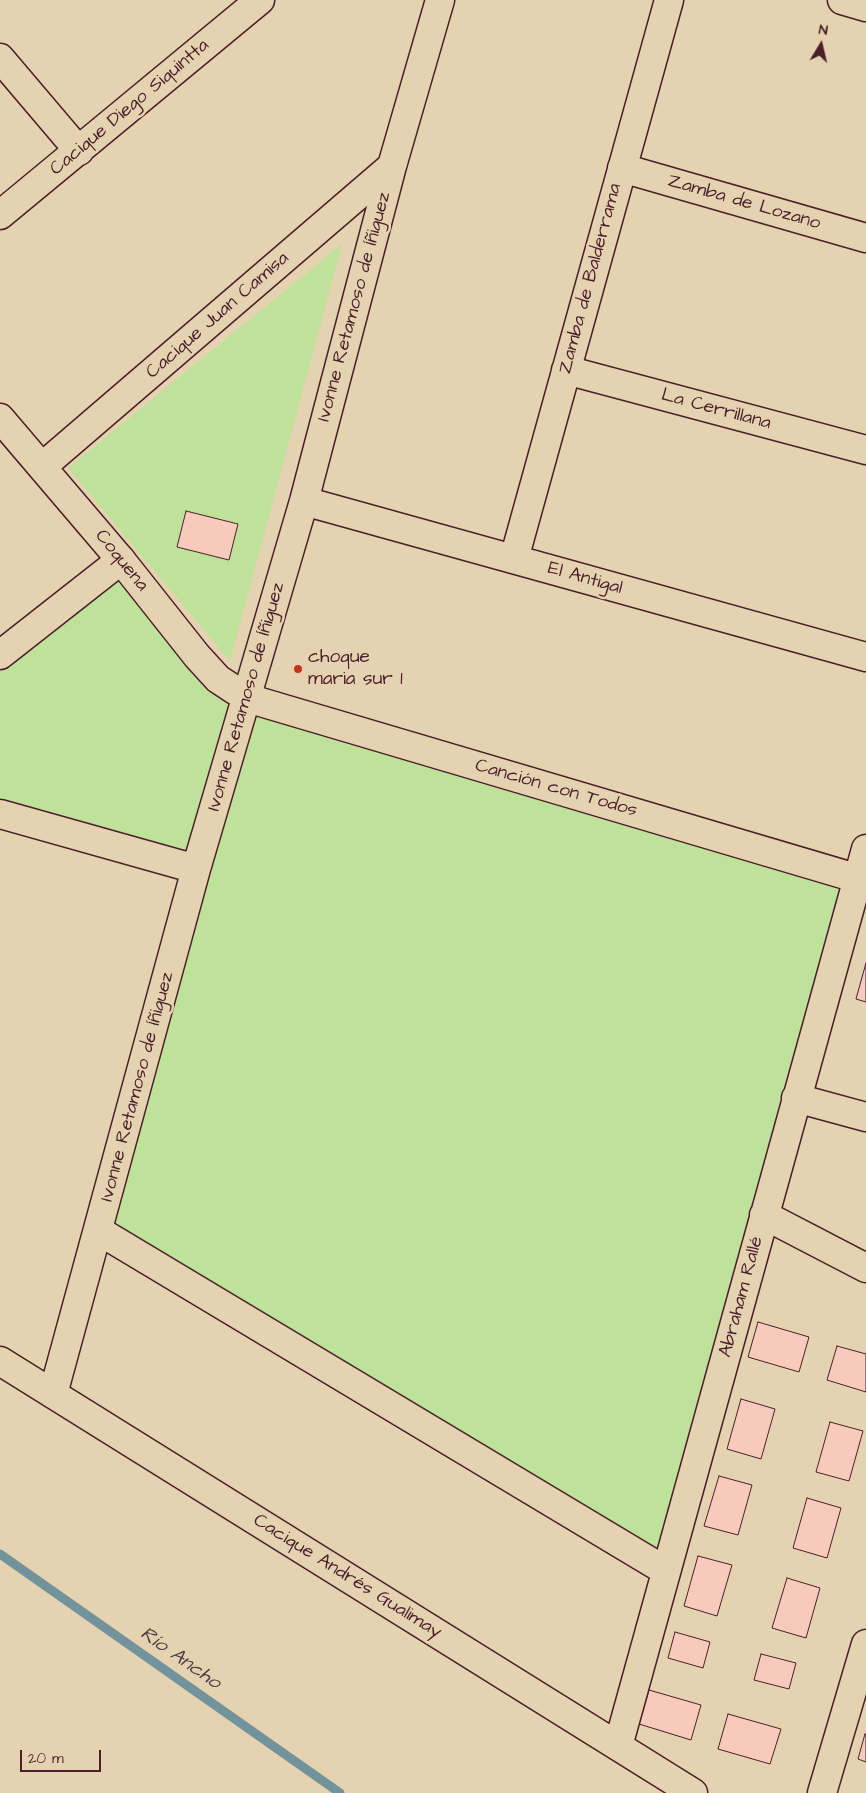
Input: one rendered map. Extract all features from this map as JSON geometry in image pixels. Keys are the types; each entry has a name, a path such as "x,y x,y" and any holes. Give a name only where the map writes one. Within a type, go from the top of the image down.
{"street":[{"name":"Cacique Diego Siquintta","path":"0,215 260,0"},
{"name":"Ivonne Retamoso de Íñiguez","path":"53,1394 99,1231 196,869 304,501 392,166 440,0"},
{"name":"Zamba de Balderrama","path":"514,559 669,0"},
{"path":"842,0 866,7"},
{"path":"0,58 79,151"},
{"name":"Cacique Juan Camisa","path":"43,466 392,166"},
{"name":"Zamba de Lozano","path":"622,168 866,238"},
{"name":"La Cerrillana","path":"566,370 866,450"},
{"name":"Coquena","path":"0,418 43,466 121,560 197,656 218,679 247,698"},
{"name":"El Antigal","path":"304,501 866,657"},
{"path":"0,655 121,560"},
{"name":"Canción con Todos","path":"247,698 862,879"},
{"path":"0,814 196,869"},
{"name":"Abraham Rallé","path":"618,1746 796,1098 862,879 866,849"},
{"path":"796,1098 866,1117"},
{"path":"764,1215 866,1268"},
{"path":"99,1231 666,1570"},
{"name":"Cacique Andrés Gualimay","path":"0,1361 693,1793"},
{"path":"822,1793 866,1644"}],"green space":[{"path":"342,244 230,661 68,468"},
{"path":"120,564 243,699 195,866 0,812 0,659"},
{"path":"247,699 856,878 665,1569 101,1231"}],"building":[{"path":"186,511 238,524 229,560 177,547"},
{"path":"866,963 866,1002 856,999"},
{"path":"758,1322 809,1337 799,1372 748,1357"},
{"path":"837,1346 866,1354 866,1392 827,1380"},
{"path":"741,1399 775,1409 761,1459 727,1449"},
{"path":"830,1422 863,1431 849,1481 816,1472"},
{"path":"719,1476 752,1485 738,1535 704,1526"},
{"path":"807,1498 841,1508 827,1558 793,1548"},
{"path":"698,1556 732,1565 717,1616 684,1606"},
{"path":"787,1578 820,1588 806,1638 772,1628"},
{"path":"675,1632 710,1642 703,1668 668,1658"},
{"path":"761,1654 796,1663 789,1689 754,1680"},
{"path":"649,1690 701,1705 691,1740 639,1724"},
{"path":"728,1714 781,1729 770,1764 718,1749"},
{"path":"866,1734 866,1762 858,1759"}],"waterway":[{"name":"Río Ancho","path":"0,1554 340,1793"}],"place":[{"name":"choque maria sur 1","path":"298,669"}]}
